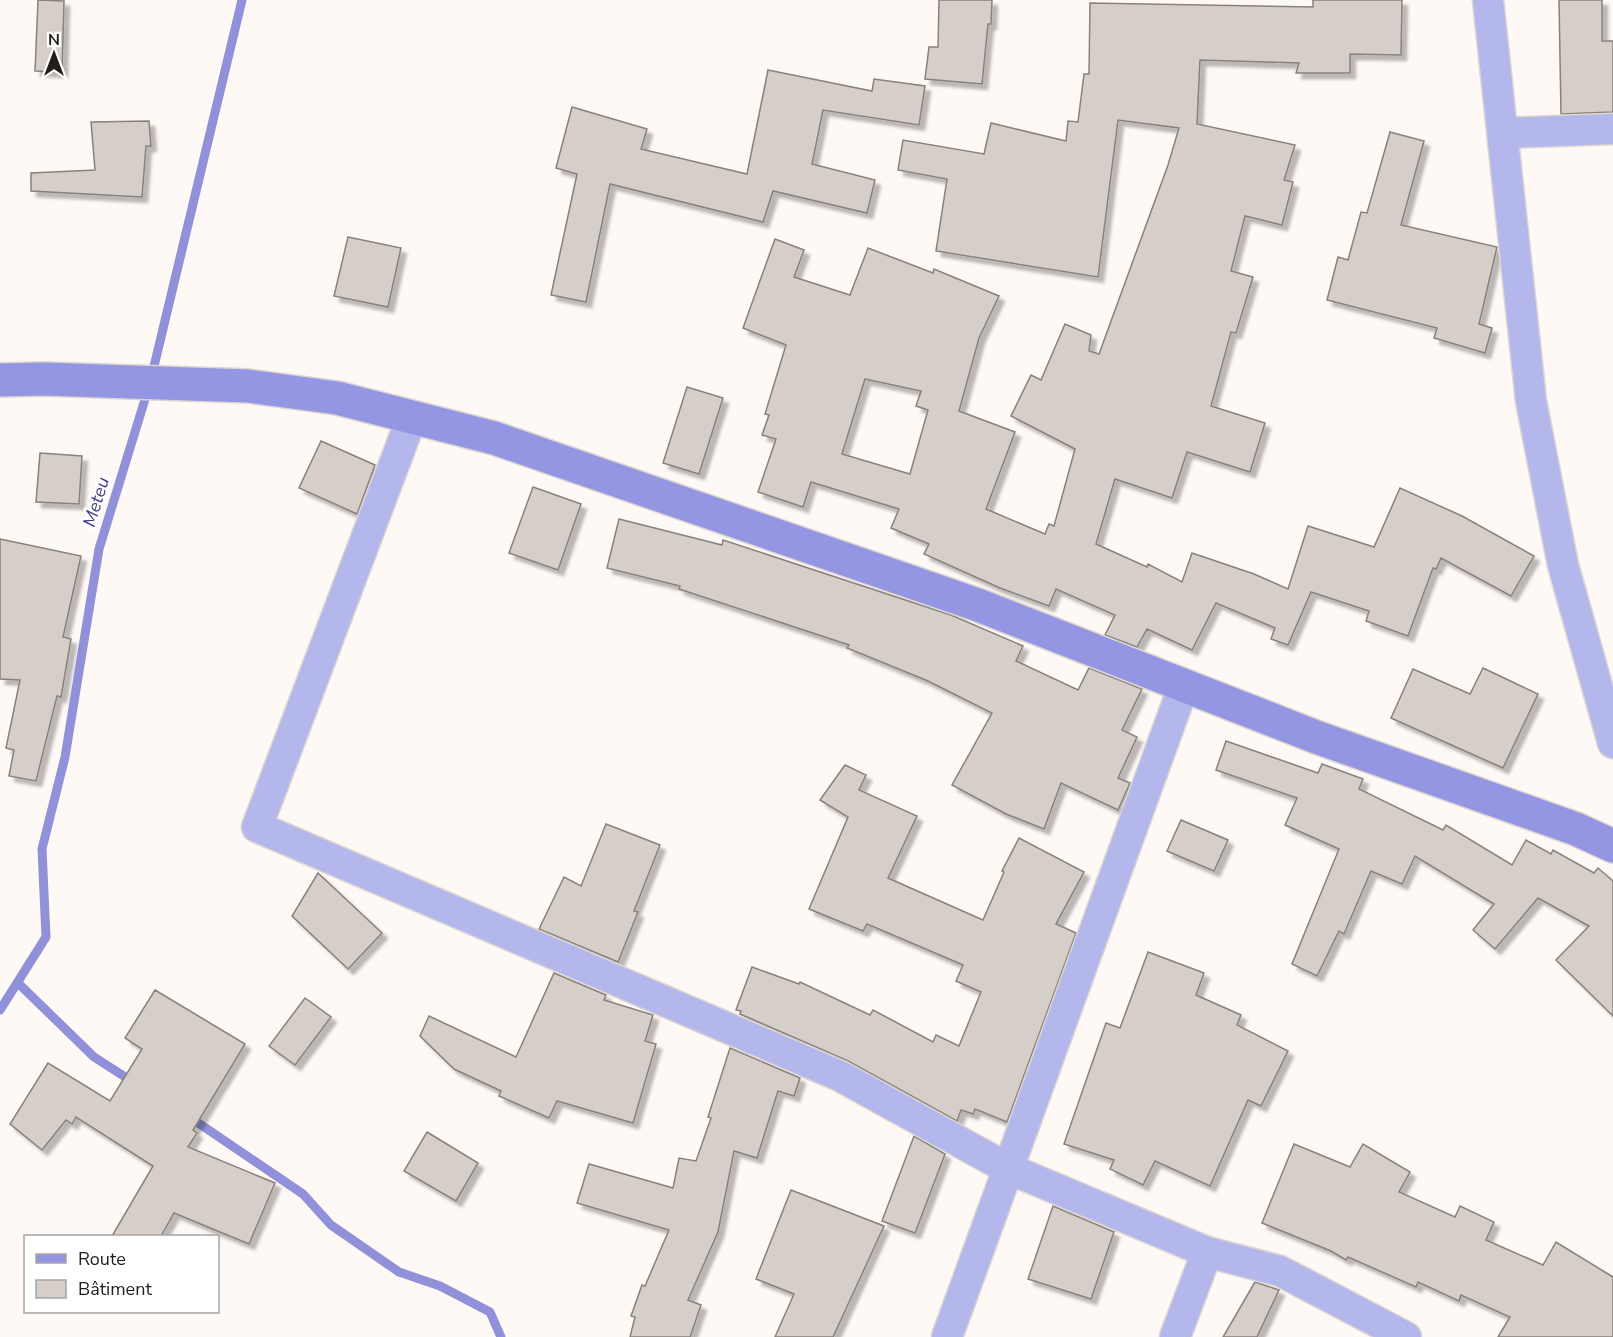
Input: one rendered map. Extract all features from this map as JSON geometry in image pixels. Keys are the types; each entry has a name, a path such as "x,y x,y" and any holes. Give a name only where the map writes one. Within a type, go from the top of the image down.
{"street":[{"path":"1488,0 1531,401 1563,565 1613,743"},
{"path":"1503,132 1613,129"},
{"path":"0,381 45,379 248,386 337,398 494,438 944,594 1316,738 1576,829 1613,846"},
{"path":"412,417 257,827 840,1076 1007,1168 1207,1252 1280,1271 1406,1337"},
{"path":"947,1337 1184,685"},
{"path":"1175,1337 1207,1252"}],"building":[{"path":"38,0 64,1 62,72 35,71"},
{"path":"939,0 992,0 991,24 988,24 982,84 925,79 929,47 938,47"},
{"path":"1313,0 1402,0 1401,55 1350,54 1350,73 1296,73 1299,63 1200,60 1197,124 1295,145 1284,180 1293,182 1282,225 1245,216 1231,271 1253,277 1236,333 1231,332 1211,406 1265,423 1250,472 1187,452 1172,498 1115,479 1096,544 1147,567 1148,564 1182,582 1192,553 1254,574 1288,589 1308,526 1374,547 1400,488 1462,516 1534,556 1511,596 1441,558 1436,569 1433,568 1408,636 1366,621 1369,611 1311,592 1288,645 1271,639 1275,628 1216,603 1192,650 1147,629 1137,647 1105,635 1115,615 1056,589 1049,606 1000,588 924,554 929,544 891,528 899,509 811,482 803,507 758,492 776,439 762,435 769,415 765,414 786,345 743,328 775,239 804,250 794,277 850,295 868,248 933,273 934,269 999,296 979,338 959,411 1015,432 986,509 1045,534 1049,524 1054,526 1075,449 1011,416 1031,375 1041,380 1065,324 1091,335 1089,351 1099,354 1168,165 1179,128 1118,120 1098,277 936,251 947,179 898,170 903,140 984,154 991,123 1066,141 1068,121 1078,122 1084,74 1089,74 1090,3 1313,7","holes":["865,379 921,391 916,406 928,410 910,474 842,454"]},
{"path":"1559,0 1602,0 1602,41 1613,41 1613,112 1561,114"},
{"path":"768,70 872,91 874,79 925,86 919,125 823,110 812,164 875,180 867,213 773,191 763,222 610,184 586,302 551,295 577,174 556,168 572,107 647,129 641,149 747,174"},
{"path":"149,121 151,146 146,146 142,197 31,191 31,173 95,170 91,122"},
{"path":"1390,132 1424,141 1401,225 1497,247 1479,324 1492,328 1485,353 1434,338 1437,328 1327,300 1338,257 1348,260 1361,212 1367,213"},
{"path":"348,237 401,248 388,307 334,296"},
{"path":"687,387 723,398 699,474 663,463"},
{"path":"321,441 375,465 357,514 299,488"},
{"path":"40,453 82,456 79,504 36,502"},
{"path":"533,487 581,504 558,570 509,553"},
{"path":"619,519 722,545 723,540 951,615 1023,646 1016,661 1078,690 1089,668 1142,689 1122,730 1137,737 1118,778 1130,783 1118,810 1061,783 1044,829 1006,814 952,785 992,713 928,681 847,648 849,645 679,589 680,586 607,568"},
{"path":"0,539 81,556 63,637 71,639 61,697 57,696 36,781 9,776 14,750 6,748 20,680 0,679"},
{"path":"1483,668 1538,694 1503,768 1391,718 1413,669 1470,694"},
{"path":"1226,741 1318,773 1322,764 1363,779 1359,789 1443,830 1446,825 1512,865 1526,840 1551,854 1553,850 1594,873 1598,868 1613,881 1613,1016 1556,960 1589,926 1538,898 1495,949 1473,930 1494,904 1415,856 1402,884 1371,871 1344,934 1339,931 1317,976 1292,964 1339,849 1285,825 1297,798 1216,770"},
{"path":"845,765 866,775 859,790 917,816 888,878 983,920 1004,872 1002,871 1019,838 1084,872 1056,924 1076,933 1007,1122 975,1109 973,1114 961,1110 957,1121 848,1061 740,1014 741,1011 736,1010 752,967 799,984 800,982 870,1015 873,1010 933,1042 936,1035 959,1046 981,992 956,981 963,965 867,924 863,931 809,909 848,817 820,800"},
{"path":"1181,820 1228,840 1214,871 1167,851"},
{"path":"606,824 660,845 634,911 638,912 618,962 539,929 564,877 581,886"},
{"path":"318,873 382,933 348,969 292,916"},
{"path":"1148,952 1204,973 1196,995 1241,1015 1237,1025 1288,1051 1261,1106 1248,1100 1210,1186 1155,1161 1143,1185 1110,1169 1114,1160 1064,1144 1106,1023 1120,1028"},
{"path":"554,973 606,995 604,1000 653,1015 645,1041 656,1044 633,1123 557,1101 549,1118 499,1096 501,1091 454,1069 420,1036 429,1016 516,1057"},
{"path":"155,990 245,1044 193,1130 197,1133 188,1147 275,1183 249,1244 174,1213 162,1235 113,1235 153,1166 76,1117 72,1124 66,1120 42,1150 10,1124 48,1063 110,1101 142,1049 125,1038"},
{"path":"305,998 331,1017 295,1065 269,1046"},
{"path":"730,1048 800,1078 794,1096 778,1091 757,1158 734,1151 718,1232 688,1300 701,1305 690,1337 630,1337 635,1317 631,1316 642,1285 645,1286 669,1230 577,1203 589,1164 673,1188 679,1158 696,1161 711,1118 708,1117"},
{"path":"427,1132 478,1163 456,1201 404,1171"},
{"path":"914,1136 945,1154 915,1233 882,1221"},
{"path":"1294,1144 1350,1167 1363,1144 1410,1172 1399,1192 1455,1217 1460,1206 1494,1222 1486,1240 1543,1265 1556,1242 1613,1277 1613,1337 1498,1337 1510,1317 1461,1295 1459,1301 1418,1282 1416,1287 1348,1257 1346,1260 1331,1251 1262,1223"},
{"path":"791,1190 884,1226 833,1337 775,1337 794,1294 756,1279"},
{"path":"1053,1206 1114,1232 1091,1299 1028,1279"},
{"path":"1255,1282 1279,1290 1257,1337 1223,1337"}],"waterway":[{"name":"Meteu","path":"0,1010 46,937 42,849 65,757 99,549 150,383 242,0"},
{"path":"18,983 94,1057 133,1082"},
{"path":"188,1116 303,1194 331,1225 399,1272 440,1286 490,1312 501,1337"}]}
